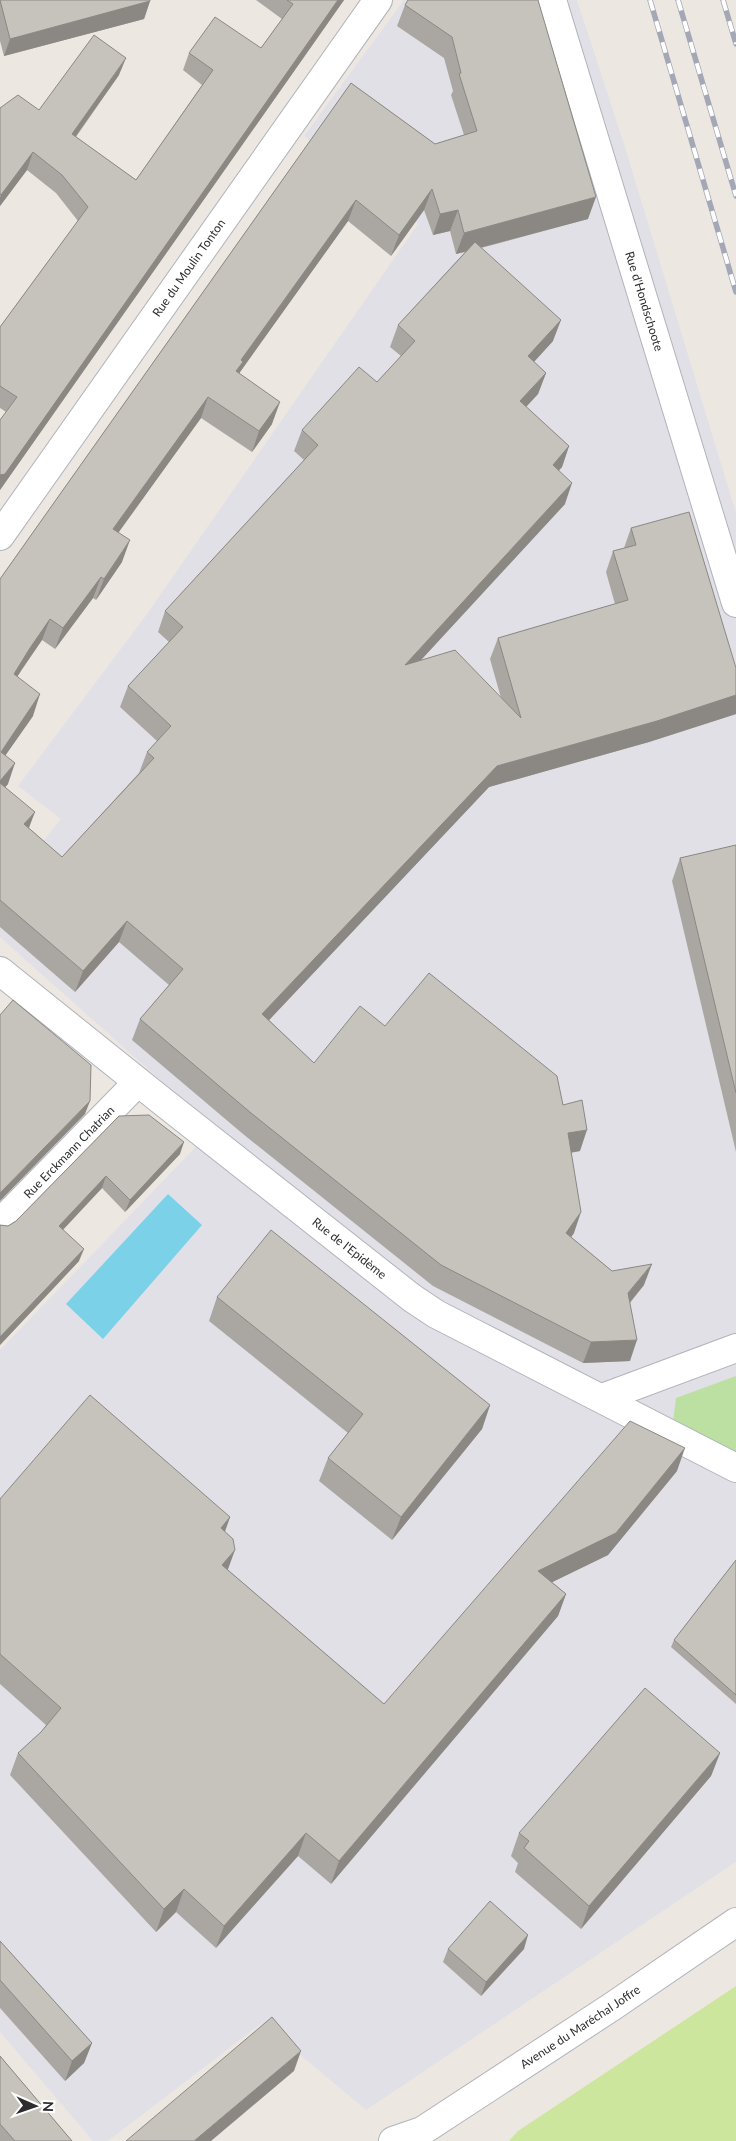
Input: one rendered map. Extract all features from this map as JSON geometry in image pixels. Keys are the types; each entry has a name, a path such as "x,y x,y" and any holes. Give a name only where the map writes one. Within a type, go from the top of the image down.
{"street":[{"name":"Rue du Moulin Tonton","path":"0,536 378,0"},
{"name":"Rue d'Hondschoote","path":"552,0 736,603"},
{"name":"Rue de l'Epidème","path":"1,972 412,1298 436,1314 736,1468"},
{"name":"Rue Erckmann Chatrian","path":"0,1223 138,1082"},
{"path":"602,1398 736,1348"},
{"name":"Avenue du Maréchal Joffre","path":"393,2141 420,2136 736,1922"}],"shaded area":[{"path":"404,0 577,0 624,144 736,513 736,1862 366,2110 262,2023 108,2141 93,2141 0,2032 0,1350 214,1128 0,937 0,895 61,819 18,786 147,614 418,224 304,136"}],"green space":[{"path":"736,1376 736,1453 673,1422 676,1398"},
{"path":"736,1986 736,2141 509,2141 518,2131"}],"water":[{"path":"168,1194 202,1225 103,1339 66,1304"}],"building":[{"path":"0,0 150,0 150,1 10,39"},
{"path":"287,0 338,0 5,474 0,475 0,420 17,397 0,386 0,327 88,207 62,175 33,152 0,194 0,108 18,95 39,110 94,35 126,58 72,134 136,180 213,70 189,53 215,17 261,48 293,4"},
{"path":"408,0 538,0 596,197 464,233 458,210 440,214 432,189 399,235 356,200 241,360 243,362 236,371 280,402 259,431 208,397 113,529 130,540 104,579 101,577 63,628 50,619 14,674 40,694 1,752 15,763 0,781 0,579 351,83 435,144 477,131 459,74 461,73 452,37 405,5"},
{"path":"475,242 561,320 528,356 546,373 520,401 569,446 553,465 572,483 405,665 455,650 521,718 498,638 628,600 613,551 636,545 631,528 689,512 736,668 736,695 657,721 497,766 262,1014 314,1063 360,1006 385,1026 429,973 557,1076 563,1105 582,1100 587,1130 568,1133 581,1212 566,1233 612,1271 652,1264 628,1293 637,1340 591,1342 441,1265 251,1113 140,1019 183,969 127,921 83,971 0,900 0,783 35,812 24,824 62,857 154,758 147,752 171,726 128,686 183,627 165,611 318,445 302,430 359,367 377,382 415,341 398,325"},
{"path":"736,845 736,1093 680,858"},
{"path":"13,1000 91,1065 90,1101 0,1193 0,1015"},
{"path":"149,1115 184,1142 130,1200 106,1176 59,1226 84,1249 0,1337 0,1225 8,1226 16,1221 119,1116"},
{"path":"271,1230 490,1405 401,1517 328,1458 363,1414 217,1297"},
{"path":"90,1395 230,1517 221,1528 233,1539 235,1550 222,1565 384,1704 630,1421 685,1448 616,1533 538,1571 566,1594 339,1861 306,1833 224,1926 184,1889 164,1909 18,1753 41,1732 61,1708 0,1654 0,1499"},
{"path":"736,1560 736,1695 674,1640"},
{"path":"645,1688 720,1753 589,1906 524,1848 529,1841 519,1833"},
{"path":"490,1901 528,1935 486,1982 448,1949"},
{"path":"0,1941 92,2043 72,2061 0,1980"},
{"path":"272,2017 301,2051 194,2141 126,2141"},
{"path":"0,2056 72,2141 15,2141 0,2124"}],"railway":[{"path":"650,0 736,292"},
{"path":"678,0 736,196"},
{"path":"723,0 736,44"}]}
